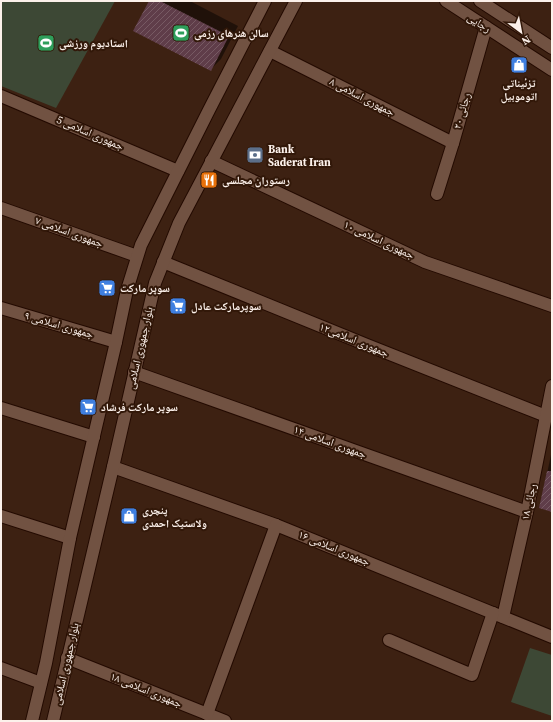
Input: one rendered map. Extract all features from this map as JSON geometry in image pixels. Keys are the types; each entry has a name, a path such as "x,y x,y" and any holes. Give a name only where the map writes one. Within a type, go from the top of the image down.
{"street":[{"name":"بلوار جمهوری اسلامی","path":"32,721 70,538 127,290 137,256 178,171 265,1"},
{"name":"بلوار جمهوری اسلامی","path":"53,721 155,283 179,223 296,1"},
{"name":"رجایی","path":"446,1 552,70"},
{"name":"رجایی","path":"480,1 552,48"},
{"name":"رجائی ۲۰","path":"437,194 486,27"},
{"name":"جمهوری اسلامی ۸","path":"270,51 453,143"},
{"name":"جمهوری اسلامی 5","path":"1,96 178,171"},
{"name":"جمهوری اسلامی ۱۰","path":"211,161 425,262 552,306"},
{"name":"جمهوری اسلامی ۷","path":"1,208 137,256"},
{"name":"جمهوری اسلامی۱۲","path":"163,262 546,416"},
{"name":"جمهوری اسلامی ۹","path":"1,308 116,342"},
{"name":"جمهوری اسلامی ۱۴","path":"134,372 527,512"},
{"name":"رجائی ۱۸","path":"389,640 472,675 498,615 527,512 552,386"},
{"path":"1,408 94,437"},
{"name":"جمهوری اسلامی ۱۶","path":"113,467 276,525 552,637"},
{"path":"1,516 70,538"},
{"path":"207,714 276,525"},
{"name":"جمهوری اسلامی ۱۸","path":"67,658 225,721"},
{"path":"1,668 41,683"}],"green space":[{"name":"استادیوم ورزشی","path":"1,1 115,1 56,108 1,86"},
{"path":"530,648 552,655 552,716 511,702"}],"building":[{"name":"سالن هنرهای رزمی","path":"149,1 160,1 229,36 211,71 133,31"},
{"path":"547,471 552,471 552,512 539,508"}],"place":[{"name":"سالن هنرهای رزمی","path":"181,33"},
{"name":"استادیوم ورزشی","path":"46,43"},
{"name":"تزئیناتی اتوموبیل","path":"519,65"},
{"name":"Bank Saderat Iran","path":"255,155"},
{"name":"رستوران مجلسی","path":"209,180"},
{"name":"سوپر مارکت","path":"107,288"},
{"name":"سوپرمارکت عادل","path":"178,306"},
{"name":"سوپر مارکت فرشاد","path":"88,407"},
{"name":"پنچری ولاستیک احمدی","path":"129,516"}]}
